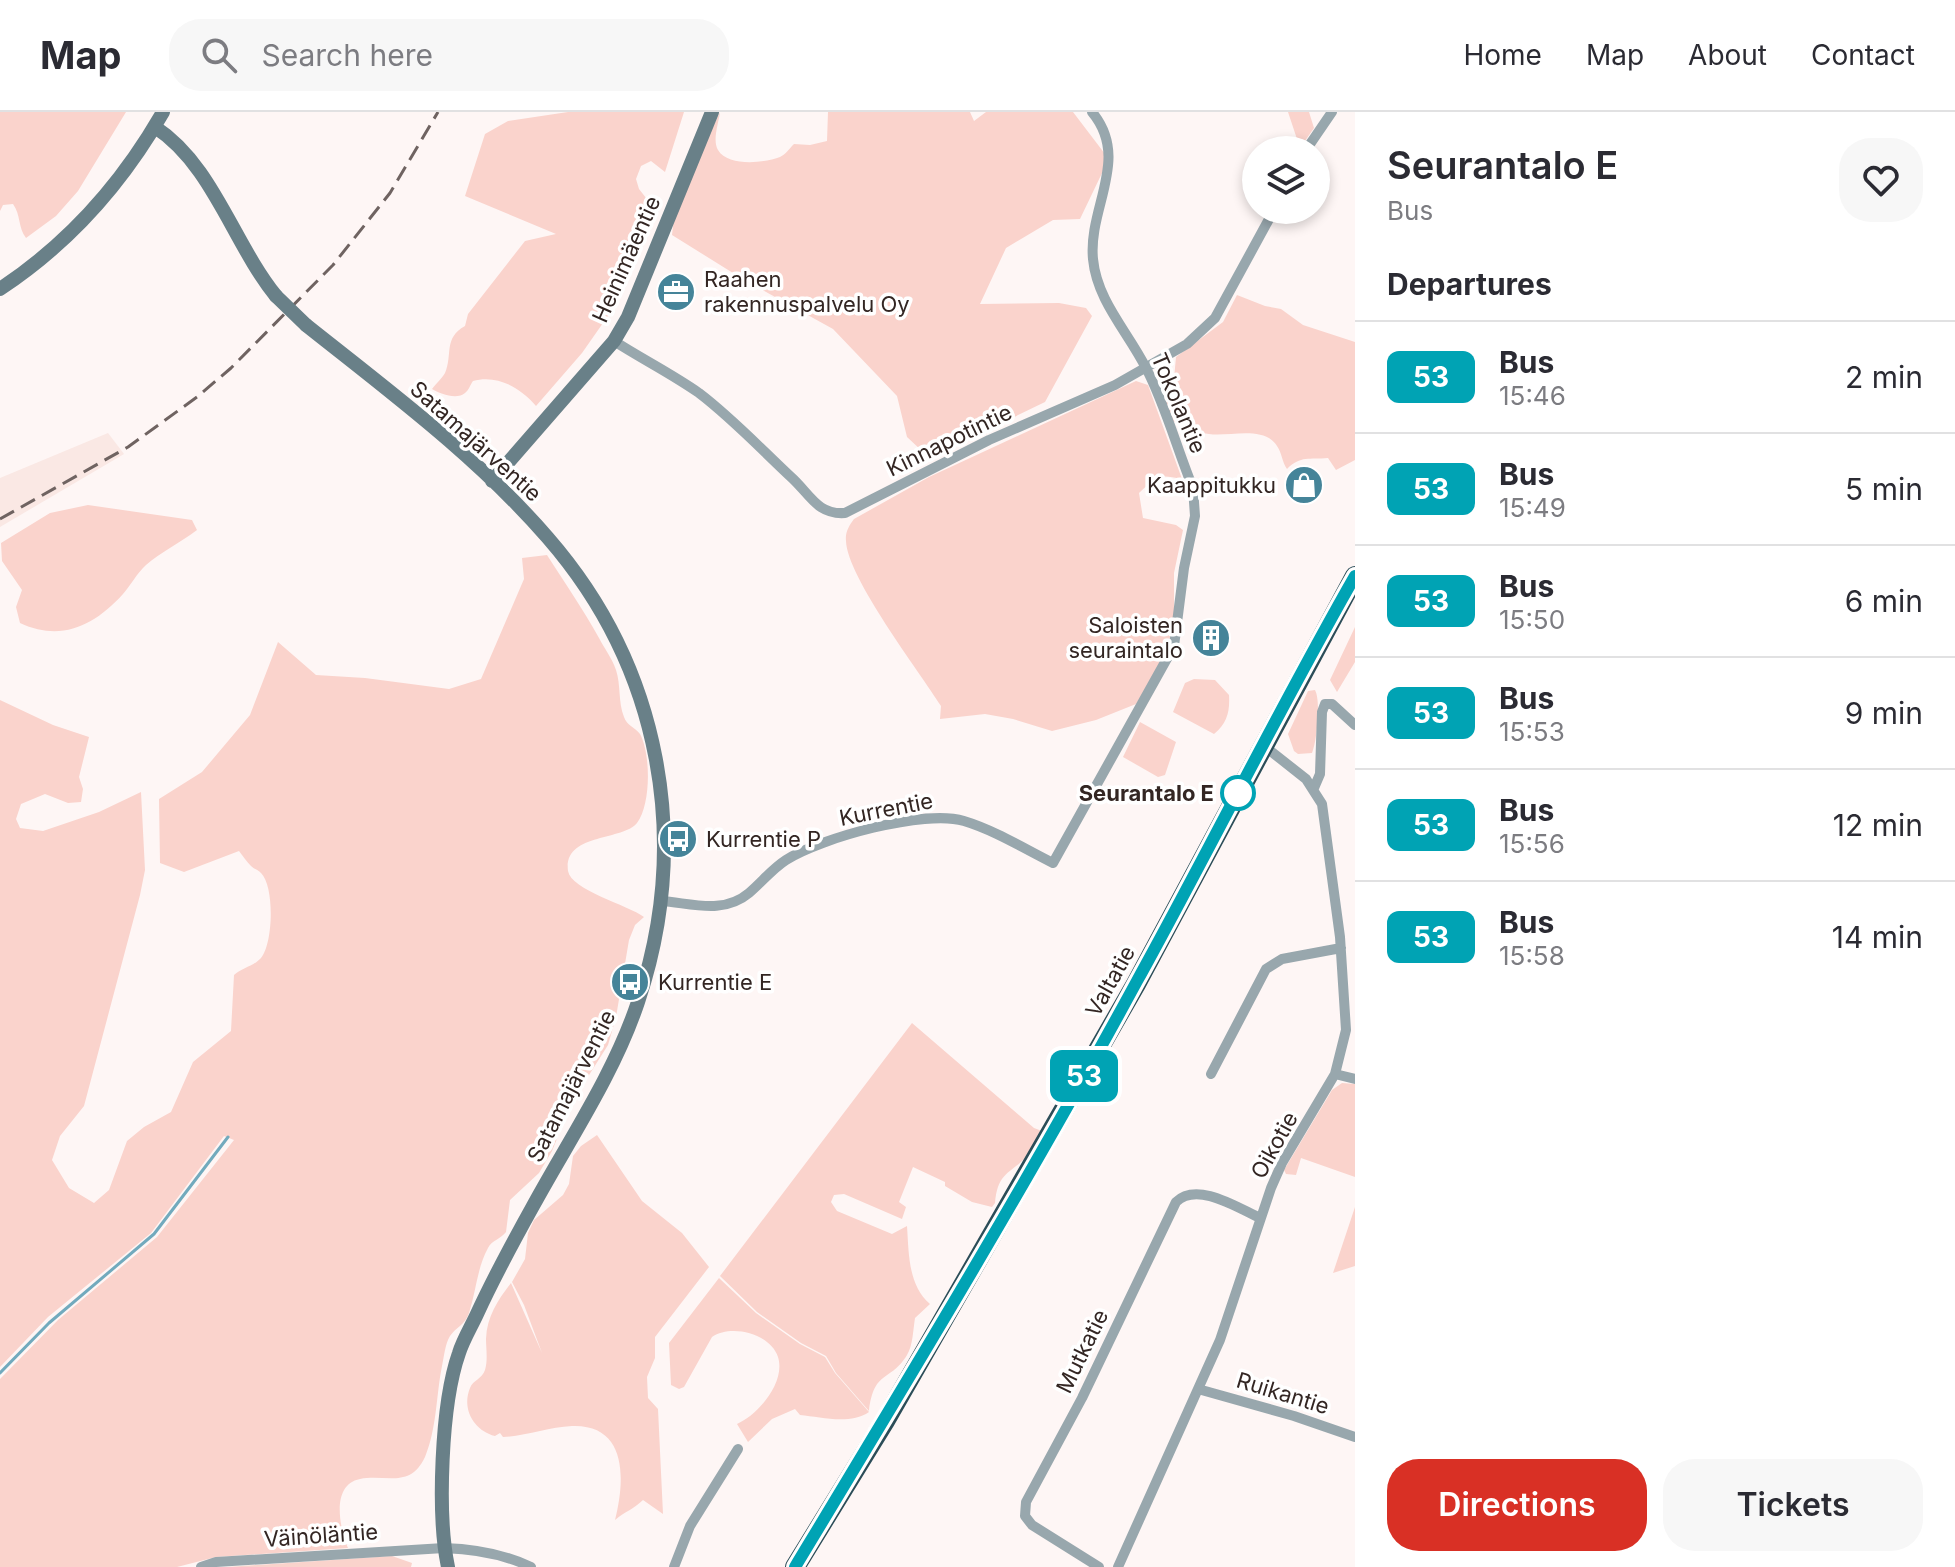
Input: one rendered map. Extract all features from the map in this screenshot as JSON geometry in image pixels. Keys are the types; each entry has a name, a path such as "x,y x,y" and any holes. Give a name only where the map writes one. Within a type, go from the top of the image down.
{"highway":[{"name":"Valtatie","path":"795,1567 885,1421 1015,1198 1143,971 1355,576"}],"street":[{"path":"0,289 63,240 99,204 163,112"},
{"name":"Heinimäentie","path":"492,481 614,341 628,317 712,112"},
{"name":"Tokolantie","path":"1092,112 1106,135 1110,153 1093,237 1095,274 1108,305 1147,369 1193,488 1196,505 1184,568 1177,638 1138,714"},
{"path":"1316,136 1332,112"},
{"name":"Satamajärventie","path":"155,127 174,140 196,167 257,272 276,296 306,325 407,406 492,481 549,539 608,622 653,735 663,793 664,839 661,901 651,957 621,1046 501,1263 458,1355 444,1435 444,1548 448,1567"},
{"name":"Kinnapotintie","path":"614,341 708,401 802,487 821,509 834,514 855,510 989,440 1147,369 1187,344 1215,318 1266,224"},
{"path":"1263,745 1314,788 1320,774 1323,707 1330,703 1355,725"},
{"name":"Kurrentie","path":"661,901 716,907 732,903 747,895 785,860 802,851 881,826 940,818 967,822 1053,863 1138,714"},
{"name":"Oikotie","path":"1118,1567 1238,1291 1260,1218 1282,1163 1335,1074 1346,1018 1341,948 1322,804 1314,788"},
{"path":"1211,1074 1266,969 1282,959 1341,948"},
{"path":"1335,1074 1355,1079"},
{"name":"Mutkatie","path":"1099,1567 1032,1525 1025,1516 1026,1502 1063,1437 1176,1202 1181,1197 1201,1195 1260,1218"},
{"name":"Ruikantie","path":"1198,1389 1354,1433"},
{"path":"674,1567 690,1526 738,1449"},
{"name":"Väinöläntie","path":"201,1567 216,1562 444,1548 473,1549 517,1560 531,1567"}],"shaded area":[{"path":"0,112 126,112 78,191 56,216 26,238 13,204 3,205 0,211"},
{"path":"568,112 684,112 665,172 651,161 641,166 636,179 639,189 654,208 610,313 582,353 536,406 516,388 491,379 473,381 466,392 458,396 435,391 432,389 444,375 447,366 451,341 465,326 468,314 525,241 556,234 465,196 485,134 508,121"},
{"path":"720,112 716,136 718,150 730,159 747,162 780,157 794,144 810,145 827,141 828,112 970,112 974,121 986,112 1073,112 1105,154 1103,171 1080,219 1053,220 1006,248 980,304 1059,303 1086,308 1092,316 1045,402 936,455 922,451 907,437 897,396 833,329 672,235 675,208"},
{"path":"1288,112 1309,112 1314,128 1308,136 1296,136"},
{"path":"1237,295 1281,309 1303,325 1355,342 1355,460 1336,470 1328,458 1306,459 1287,469 1277,446 1264,436 1209,434 1173,421 1163,397 1174,379 1176,357 1223,322"},
{"path":"1136,381 1148,385 1182,479 1158,478 1139,493 1143,518 1176,525 1183,530 1174,573 1174,621 1170,641 1148,686 1136,704 1096,720 1052,731 985,714 940,719 941,706 858,577 846,541 849,527 854,519 929,477"},
{"path":"108,433 124,454 0,527 0,478"},
{"path":"88,505 192,520 197,530 146,565 112,605 88,622 63,631 35,629 20,623 16,607 22,590 2,561 1,543 50,513"},
{"path":"547,555 612,661 618,676 624,717 640,734 648,766 645,804 637,823 630,829 575,850 569,859 568,871 579,885 644,917 635,925 629,940 608,1045 572,1102 552,1151 539,1173 510,1200 506,1232 488,1248 467,1317 448,1339 432,1435 425,1457 419,1467 405,1477 360,1479 344,1490 340,1519 348,1548 216,1557 177,1567 0,1567 0,1379 58,1320 157,1237 234,1140 224,1136 151,1233 48,1317 0,1367 0,700 53,725 89,737 79,777 83,789 81,802 68,803 45,794 21,804 16,819 20,828 43,831 99,812 141,792 145,870 140,895 84,1106 60,1136 52,1160 69,1188 94,1203 109,1190 127,1141 171,1112 193,1062 231,1031 234,975 261,958 270,929 266,880 239,851 184,872 160,863 159,799 202,772 250,715 278,642 316,675 449,689 481,679 524,579 522,558"},
{"path":"1355,627 1355,662 1337,692 1330,680"},
{"path":"1194,679 1215,680 1229,695 1227,717 1214,734 1173,712 1185,683"},
{"path":"1315,690 1318,712 1314,747 1312,753 1298,754 1288,734 1308,691"},
{"path":"1140,722 1176,742 1165,775 1158,777 1123,757"},
{"path":"912,1023 1034,1128 1042,1131 1030,1153 1002,1179 992,1207 972,1202 945,1186 945,1182 913,1167 899,1202 906,1207 902,1219 844,1194 834,1195 831,1202 837,1211 892,1234 907,1226 914,1278 917,1288 930,1304 915,1318 907,1355 875,1388 869,1411 836,1373 826,1356 801,1343 757,1312 720,1276"},
{"path":"1342,1083 1355,1084 1355,1177 1301,1158 1296,1175 1286,1174 1284,1170 1332,1090"},
{"path":"597,1135 642,1201 682,1233 709,1267 655,1337 655,1358 647,1377 648,1398 658,1409 663,1514 643,1500 615,1520 621,1473 613,1445 604,1434 590,1428 572,1426 495,1436 476,1424 467,1404 471,1385 485,1370 486,1339 491,1316 511,1283 542,1353 512,1282 525,1259 528,1233 534,1220 563,1195 569,1184 573,1156"},
{"path":"1355,1207 1355,1266 1333,1273"},
{"path":"719,1278 756,1313 800,1344 825,1357 869,1412 853,1418 835,1419 800,1415 795,1409 772,1419 748,1442 737,1424 753,1413 768,1396 778,1377 779,1367 778,1357 767,1342 739,1331 712,1337 684,1387 679,1389 671,1385 669,1343"},
{"path":"392,1556 412,1563 411,1567 227,1567"}],"waterway":[{"path":"0,1373 49,1323 154,1234 228,1137"}],"railway":[{"path":"0,519 128,447 231,368 333,265 390,193 438,112"}],"bus line":[{"name":"53","path":"795,1567 885,1421 1136,984 1355,576"}],"place":[{"name":"Raahen rakennuspalvelu Oy","path":"676,292"},
{"name":"Kaappitukku","path":"1304,485"},
{"name":"Saloisten seuraintalo","path":"1211,638"},
{"name":"Seurantalo E","path":"1238,793"},
{"name":"Kurrentie P","path":"678,839"},
{"name":"Kurrentie E","path":"630,982"}]}
